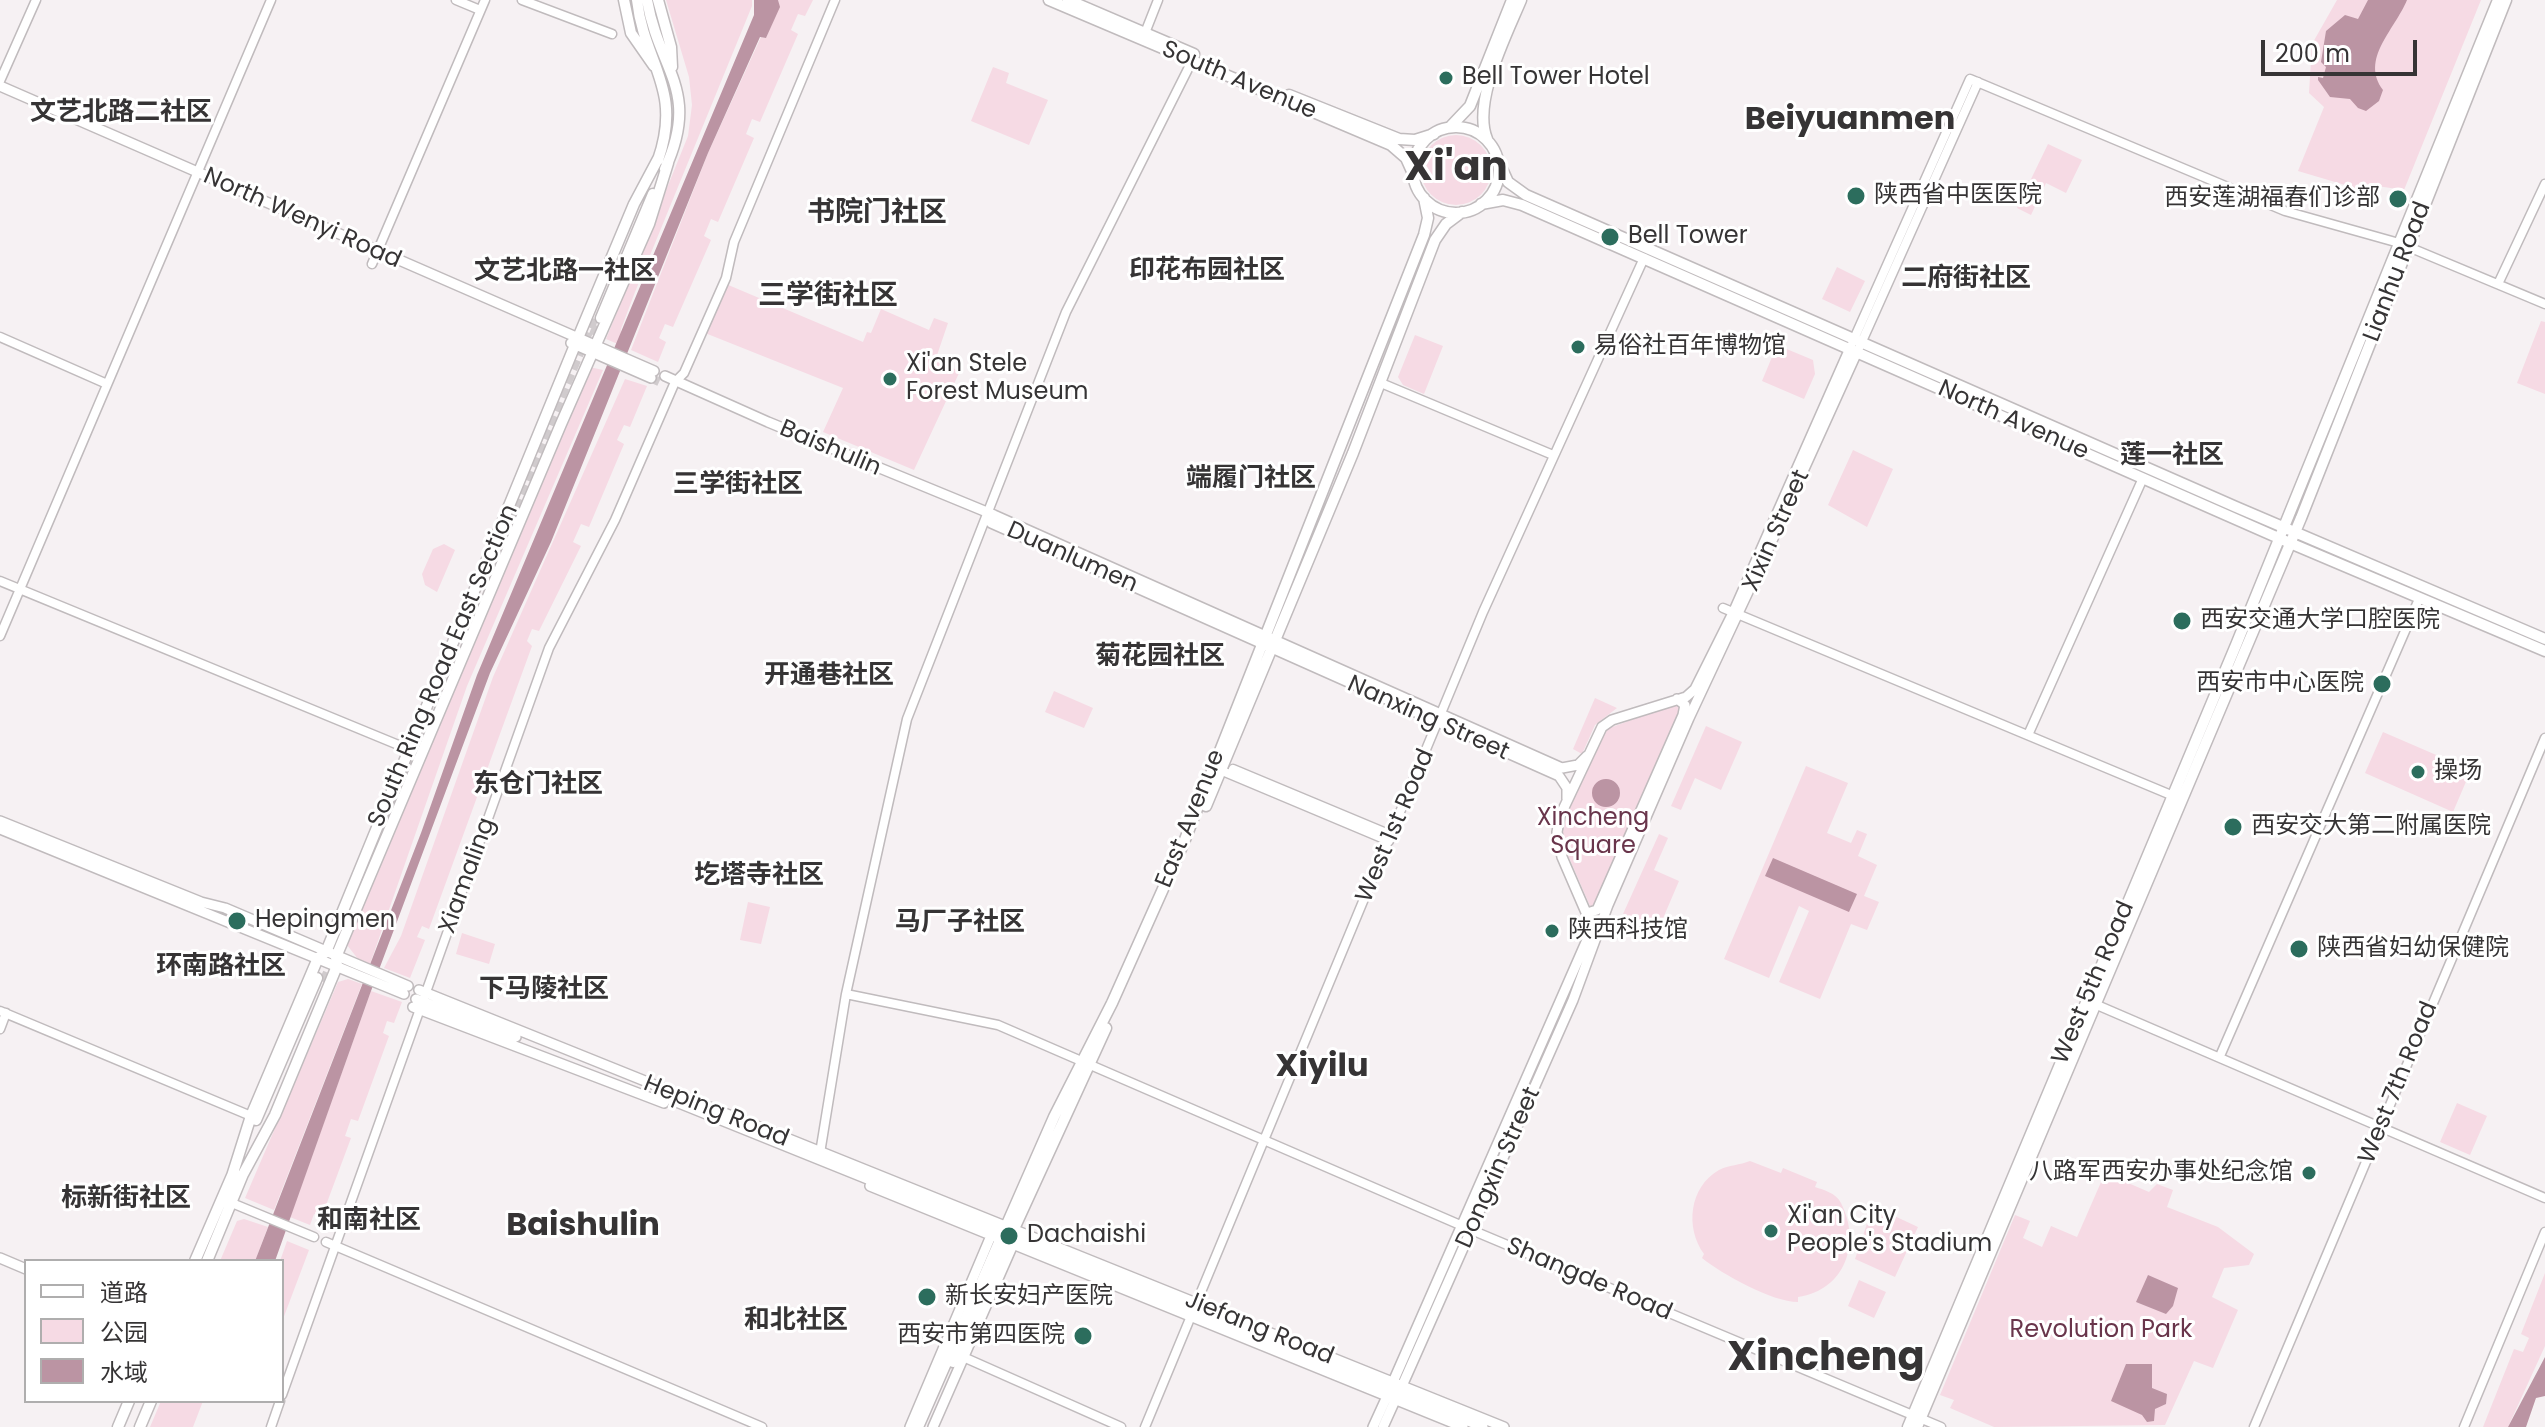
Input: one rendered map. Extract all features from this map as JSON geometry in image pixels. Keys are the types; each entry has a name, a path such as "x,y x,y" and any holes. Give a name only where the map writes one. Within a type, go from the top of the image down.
{"main road":[{"path":"624,0 636,45 660,73"},
{"name":"South Ring Road East Section","path":"237,1177 275,1115 421,754 600,352 649,224 668,121 660,73 641,25 637,0"},
{"name":"South Ring Road East Section","path":"598,316 680,121 680,97 657,38 647,0"},
{"path":"658,0 671,47 673,73"},
{"name":"South Avenue","path":"1049,0 1391,145 1406,158 1415,178"},
{"name":"South Avenue","path":"1068,0 1394,137 1415,140 1434,134"},
{"path":"1512,0 1470,106 1450,128 1434,134 1417,153 1415,178 1424,198 1443,210 1462,212 1481,204 1496,185 1498,160 1482,122 1484,100 1521,0"},
{"name":"Lianhu Road","path":"2292,538 2498,0"},
{"name":"Lianhu Road","path":"2280,532 2412,234 2506,0"},
{"name":"North Wenyi Road","path":"0,84 197,172 375,258 653,374"},
{"name":"North Wenyi Road","path":"0,92 197,172"},
{"path":"1450,128 1475,131 1488,141"},
{"name":"South Ring Road East Section","path":"237,1177 251,1116 336,961 410,749 634,204 663,160"},
{"name":"North Avenue","path":"1498,160 1508,182 1526,195 2143,478 2280,532"},
{"name":"East Avenue","path":"1086,1064 1184,842 1355,418 1424,235 1428,213 1424,198"},
{"name":"North Avenue","path":"1481,204 1497,200 1517,203 1855,346 2280,532 2419,599 2545,651"},
{"name":"East Avenue","path":"918,1427 1221,767 1267,641 1381,383 1435,240 1446,224 1462,212"},
{"name":"Xixin Street","path":"1677,699 1695,689 1855,346"},
{"name":"Baishulin","path":"664,379 987,514"},
{"name":"Duanlumen","path":"987,514 1267,641"},
{"name":"West 5th Road","path":"2090,1002 2171,795 2280,532"},
{"name":"North Avenue","path":"2292,538 2545,639"},
{"name":"West 5th Road","path":"1908,1427 1917,1420 2090,1002 2292,538"},
{"name":"Xixin Street","path":"1604,904 1686,716 1704,692 1731,612"},
{"name":"Nanxing Street","path":"1267,641 1559,776 1567,788 1566,804"},
{"path":"1604,904 1595,912 1587,913 1559,847 1558,824 1566,804 1587,756 1606,723 1677,699 1685,705 1686,716"},
{"name":"Nanxing Street","path":"1439,719 1562,768 1578,765 1587,756"},
{"path":"0,821 201,902 225,908 336,961"},
{"path":"0,829 406,990"},
{"name":"Dongxin Street","path":"1466,1228 1573,1000 1599,928 1604,904"},
{"name":"Dongxin Street","path":"1373,1427 1394,1391 1466,1228 1590,933 1587,913"},
{"name":"South Ring Road East Section","path":"208,1259 237,1177 320,980"},
{"name":"Heping Road","path":"420,1000 820,1153 1006,1233"},
{"name":"Heping Road","path":"420,1000 1006,1233"},
{"name":"South Ring Road East Section","path":"196,1259 227,1202"},
{"path":"910,1427 1006,1233 1394,1391 1463,1427"},
{"name":"East Avenue","path":"925,1427 960,1356 1006,1233"},
{"name":"Jiefang Road","path":"1006,1233 1483,1427"},
{"path":"0,1258 24,1268"},
{"path":"933,1427 960,1356"},
{"name":"Dongxin Street","path":"1383,1427 1394,1391"},
{"name":"Jiefang Road","path":"1394,1391 1504,1427"},
{"path":"121,1427 131,1403"},
{"path":"133,1427 143,1403"},
{"path":"140,1427 150,1403"}],"street":[{"path":"0,84 36,0"},
{"path":"0,636 271,0"},
{"path":"456,0 480,10"},
{"path":"375,258 485,0"},
{"path":"522,0 612,34"},
{"name":"Xiamaling","path":"284,1389 330,1243 549,648 615,520 675,382 684,373 726,278 734,242 835,0"},
{"path":"1145,33 1158,0"},
{"path":"820,1153 846,994 905,726 1066,312 1192,61"},
{"path":"1855,346 1974,80 2285,211 2405,245 2545,304"},
{"path":"2498,284 2545,184"},
{"name":"West 1st Road","path":"1145,1427 1439,719 1553,455 1573,420 1644,258"},
{"path":"0,337 107,384"},
{"path":"1381,383 1553,455"},
{"path":"2028,735 2143,478"},
{"path":"0,581 421,754"},
{"path":"2220,1056 2419,599"},
{"path":"1731,612 2171,795"},
{"name":"West 7th Road","path":"2254,1427 2545,738"},
{"path":"1221,767 1390,838"},
{"name":"Shangde Road","path":"846,994 998,1025 1466,1228 1917,1420 1941,1427"},
{"path":"2090,1002 2545,1198"},
{"path":"0,1029 3,1012 251,1116"},
{"path":"227,1202 314,1237"},
{"path":"2464,1427 2545,1232"},
{"path":"330,1243 762,1427"},
{"path":"960,1356 1121,1427"},
{"path":"271,1427 279,1403"}],"green space":[{"path":"666,0 752,0 752,6 635,292 621,329 620,345 606,339 688,136 692,105 689,77"},
{"path":"778,0 813,0 805,16 798,14 791,30 798,34 760,122 752,119 746,134 754,138 718,222 711,219 704,236 711,240 673,327 665,324 659,338 666,342 658,362 631,350 708,153 761,37 766,38 779,7"},
{"path":"2337,0 2481,0 2404,190 2377,186 2372,193 2298,171 2324,107 2309,93 2312,44"},
{"path":"993,67 1009,73 1006,83 1048,100 1029,145 971,121"},
{"path":"1456,135 1481,145 1491,170 1481,195 1456,205 1431,195 1421,170 1431,145"},
{"path":"2048,144 2082,160 2066,193 2046,183 2031,215 2017,208"},
{"path":"1837,267 1865,281 1850,312 1822,299"},
{"name":"Xi'an Stele Forest Museum","path":"726,284 863,342 867,332 871,333 881,309 929,330 934,318 948,323 935,361 960,371 914,470 823,432 843,388 705,333"},
{"path":"2541,321 2545,322 2545,394 2517,383"},
{"path":"1415,335 1443,346 1424,394 1403,385 1398,377"},
{"path":"1777,345 1813,360 1815,374 1804,399 1762,381"},
{"path":"585,366 603,370 467,686 370,964 358,959 347,945"},
{"path":"625,379 647,386 630,427 624,425 617,440 624,444 589,527 581,524 573,542 581,546 539,631 532,629 527,641 532,646 429,929 422,926 417,937 425,940 410,978 384,968 401,936 493,677"},
{"path":"1853,450 1893,469 1867,527 1828,505"},
{"path":"444,544 455,550 437,592 425,585 422,574 433,549"},
{"path":"1054,691 1093,708 1084,728 1045,712"},
{"path":"1595,698 1617,708 1595,725 1582,754 1573,749"},
{"name":"Xincheng Square","path":"1679,702 1683,705 1597,906 1590,906 1560,837 1563,822 1607,729"},
{"path":"1706,726 1742,742 1721,790 1695,778 1681,810 1671,806"},
{"name":"操场","path":"2383,732 2471,770 2453,812 2365,773"},
{"path":"1806,766 1848,783 1827,833 1851,843 1857,830 1867,834 1858,856 1877,865 1864,896 1879,902 1867,930 1851,924 1820,999 1779,982 1809,911 1799,906 1769,978 1724,959"},
{"path":"1659,834 1668,838 1654,870 1679,881 1658,930 1623,914"},
{"path":"748,902 770,907 761,944 740,940"},
{"path":"462,933 495,944 489,964 456,954"},
{"path":"348,979 362,984 274,1210 245,1198 338,982"},
{"path":"371,991 402,1002 394,1023 387,1021 383,1033 389,1036 358,1121 351,1119 345,1136 351,1138 322,1216 314,1214 310,1225 290,1217"},
{"path":"2457,1103 2487,1116 2470,1155 2440,1142"},
{"name":"Xi'an City People's Stadium","path":"1750,1161 1781,1173 1783,1168 1817,1182 1815,1187 1830,1192 1839,1200 1847,1218 1849,1248 1838,1274 1828,1285 1798,1297 1798,1302 1761,1292 1702,1258 1704,1254 1692,1220 1696,1197 1709,1177 1719,1170"},
{"name":"Revolution Park","path":"2105,1173 2149,1192 2157,1184 2173,1190 2167,1207 2218,1227 2254,1254 2249,1265 2224,1268 2212,1297 2238,1310 2213,1368 2194,1361 2165,1425 1994,1427 1950,1408 1954,1400 1940,1395 2015,1215 2030,1221 2023,1238 2042,1247 2051,1226 2077,1237"},
{"path":"1873,1206 1918,1227 1895,1277 1855,1259"},
{"path":"244,1219 268,1227 256,1259 221,1259 237,1221"},
{"path":"287,1241 309,1250 284,1316 284,1259 281,1259"},
{"path":"2545,1273 2545,1346 2508,1427 2483,1427 2514,1349 2523,1352 2529,1338 2521,1334"},
{"path":"1859,1280 1886,1292 1874,1318 1848,1306"},
{"path":"160,1403 202,1403 193,1427 150,1427"}],"water":[{"path":"754,0 778,0 780,7 766,38 760,37 708,153 551,542 490,673 371,991 276,1259 256,1259 421,833 477,675 754,15"},
{"path":"2368,0 2407,0 2377,56 2377,79 2383,90 2379,101 2366,111 2350,99 2330,97 2318,77 2323,78 2326,67 2321,62 2326,31 2345,15 2358,19"},
{"path":"1606,779 1616,783 1620,793 1616,803 1606,807 1596,803 1592,793 1596,783"},
{"path":"1773,858 1857,894 1849,912 1765,876"},
{"path":"2148,1275 2178,1288 2173,1306 2166,1314 2136,1302"},
{"path":"2545,1357 2545,1396 2536,1398 2526,1427 2508,1427"},
{"path":"2126,1364 2152,1364 2152,1388 2167,1394 2166,1404 2155,1409 2154,1421 2147,1422 2142,1415 2111,1401"}],"tunnel":[{"path":"497,549 595,315"},
{"path":"588,349 601,318"},
{"path":"651,378 662,383"},
{"path":"324,982 334,958"}],"place":[{"name":"Bell Tower Hotel","path":"1446,78"},
{"name":"陕西省中医医院","path":"1856,196"},
{"name":"西安莲湖福春们诊部","path":"2398,199"},
{"name":"Bell Tower","path":"1610,237"},
{"name":"易俗社百年博物馆","path":"1578,347"},
{"name":"Xi'an Stele Forest Museum","path":"890,379"},
{"name":"西安交通大学口腔医院","path":"2182,621"},
{"name":"西安市中心医院","path":"2382,684"},
{"name":"操场","path":"2418,772"},
{"name":"西安交大第二附属医院","path":"2233,827"},
{"name":"Hepingmen","path":"237,921"},
{"name":"陕西科技馆","path":"1552,931"},
{"name":"陕西省妇幼保健院","path":"2299,949"},
{"name":"八路军西安办事处纪念馆","path":"2309,1173"},
{"name":"Xi'an City People's Stadium","path":"1771,1231"},
{"name":"Dachaishi","path":"1009,1236"},
{"name":"新长安妇产医院","path":"927,1297"},
{"name":"西安市第四医院","path":"1083,1336"}],"district":[{"name":"文艺北路二社区","path":"121,113"},
{"name":"Beiyuanmen","path":"1850,121"},
{"name":"Xi'an","path":"1456,170"},
{"name":"书院门社区","path":"877,214"},
{"name":"印花布园社区","path":"1207,271"},
{"name":"文艺北路一社区","path":"565,272"},
{"name":"二府街社区","path":"1966,279"},
{"name":"三学街社区","path":"828,297"},
{"name":"莲一社区","path":"2172,456"},
{"name":"端履门社区","path":"1251,479"},
{"name":"三学街社区","path":"738,485"},
{"name":"菊花园社区","path":"1160,657"},
{"name":"开通巷社区","path":"829,676"},
{"name":"东仓门社区","path":"538,785"},
{"name":"圪塔寺社区","path":"759,876"},
{"name":"马厂子社区","path":"960,923"},
{"name":"环南路社区","path":"221,967"},
{"name":"下马陵社区","path":"544,990"},
{"name":"Xiyilu","path":"1322,1068"},
{"name":"标新街社区","path":"126,1199"},
{"name":"和南社区","path":"369,1221"},
{"name":"Baishulin","path":"583,1227"},
{"name":"和北社区","path":"796,1321"},
{"name":"Xincheng","path":"1826,1360"}]}
